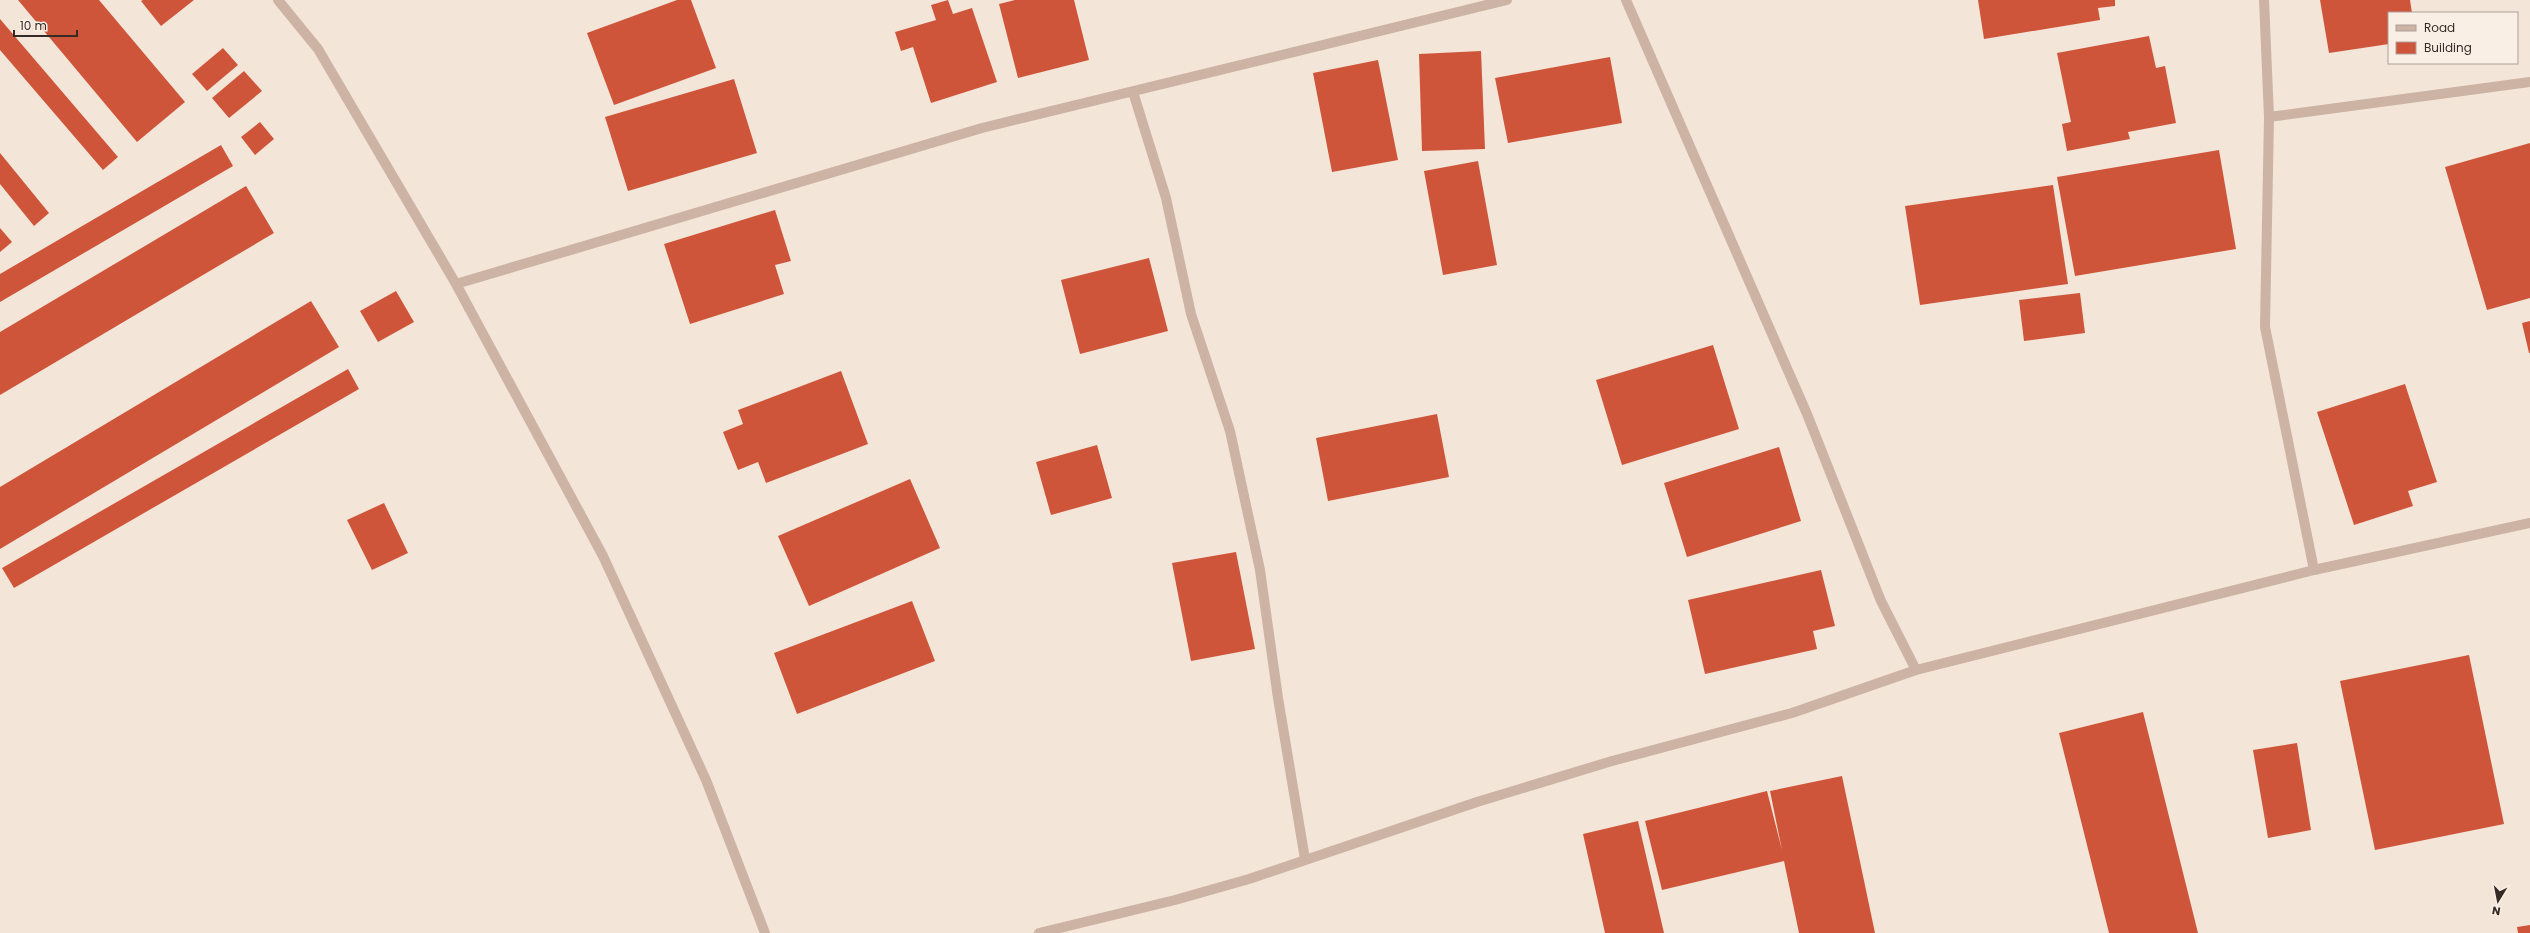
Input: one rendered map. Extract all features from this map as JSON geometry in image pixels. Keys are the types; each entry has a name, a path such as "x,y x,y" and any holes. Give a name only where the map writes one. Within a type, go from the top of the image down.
{"street":[{"path":"278,0 318,49 456,284 603,556 706,780 765,933"},
{"path":"456,284 982,128 1507,0"},
{"path":"1626,0 1807,414 1881,602 1916,670"},
{"path":"2264,0 2269,117 2265,327 2314,570"},
{"path":"2269,117 2530,82"},
{"path":"1133,92 1166,198 1191,314 1230,431 1260,570 1278,698 1305,859"},
{"path":"1039,933 1175,900 1249,879 1477,802 1612,761 1792,712 1916,670 2314,570 2530,523"}],"building":[{"path":"18,0 99,0 185,102 137,142"},
{"path":"194,0 161,26 141,1"},
{"path":"677,0 691,0 716,68 614,105 587,33"},
{"path":"948,0 953,14 972,8 997,82 931,103 913,47 901,51 895,32 936,20 931,5"},
{"path":"1015,0 1074,0 1089,60 1018,78 999,4"},
{"path":"1978,0 2115,0 2115,6 2098,8 2100,20 1984,39"},
{"path":"2320,0 2410,0 2412,12 2388,12 2388,44 2329,53"},
{"path":"0,19 118,157 103,170 0,50"},
{"path":"2149,36 2156,68 2165,66 2176,123 2128,132 2130,139 2067,151 2062,124 2071,122 2057,53"},
{"path":"223,48 238,65 207,91 192,74"},
{"path":"1481,51 1485,149 1422,151 1419,54"},
{"path":"1610,57 1622,123 1508,143 1495,78"},
{"path":"1378,60 1398,160 1332,172 1313,73"},
{"path":"244,71 262,91 229,118 212,98"},
{"path":"734,79 757,153 628,191 605,117"},
{"path":"260,122 274,139 255,155 241,137"},
{"path":"2530,143 2530,298 2487,310 2445,167"},
{"path":"221,145 233,166 0,302 0,274"},
{"path":"2219,150 2236,249 2075,276 2057,177"},
{"path":"0,153 49,213 34,226 0,184"},
{"path":"1478,161 1497,265 1443,275 1424,171"},
{"path":"2053,185 2068,284 1920,305 1905,206"},
{"path":"246,186 274,233 0,395 0,332"},
{"path":"775,210 791,261 775,265 784,294 690,324 664,244"},
{"path":"0,228 12,242 0,252"},
{"path":"1149,258 1168,331 1080,354 1061,280"},
{"path":"396,291 414,322 378,342 360,311"},
{"path":"2080,293 2085,333 2024,341 2019,300"},
{"path":"311,301 339,347 0,549 0,487"},
{"path":"2530,321 2530,353 2529,353 2522,323"},
{"path":"1713,345 1739,429 1622,465 1596,380"},
{"path":"348,369 359,389 14,588 2,568"},
{"path":"841,371 868,444 766,483 758,462 738,470 723,432 743,424 738,410"},
{"path":"2405,384 2437,482 2408,491 2413,506 2354,525 2317,412"},
{"path":"1437,414 1449,477 1328,501 1316,438"},
{"path":"1097,445 1112,498 1051,515 1036,462"},
{"path":"1779,447 1801,521 1687,557 1664,483"},
{"path":"910,479 940,548 809,606 778,536"},
{"path":"384,503 408,553 372,570 347,520"},
{"path":"1236,552 1255,649 1191,661 1172,563"},
{"path":"1821,570 1835,626 1813,631 1817,649 1705,674 1688,600"},
{"path":"912,601 935,661 797,714 774,653"},
{"path":"2469,655 2504,824 2375,850 2340,681"},
{"path":"2143,712 2198,933 2109,933 2059,733"},
{"path":"2297,743 2311,830 2268,838 2253,750"},
{"path":"1842,776 1875,933 1799,933 1784,861 1662,890 1645,821 1767,791 1782,850 1770,791"},
{"path":"1638,821 1664,933 1605,933 1583,834"},
{"path":"2530,925 2530,933 2518,933 2517,927"}]}
